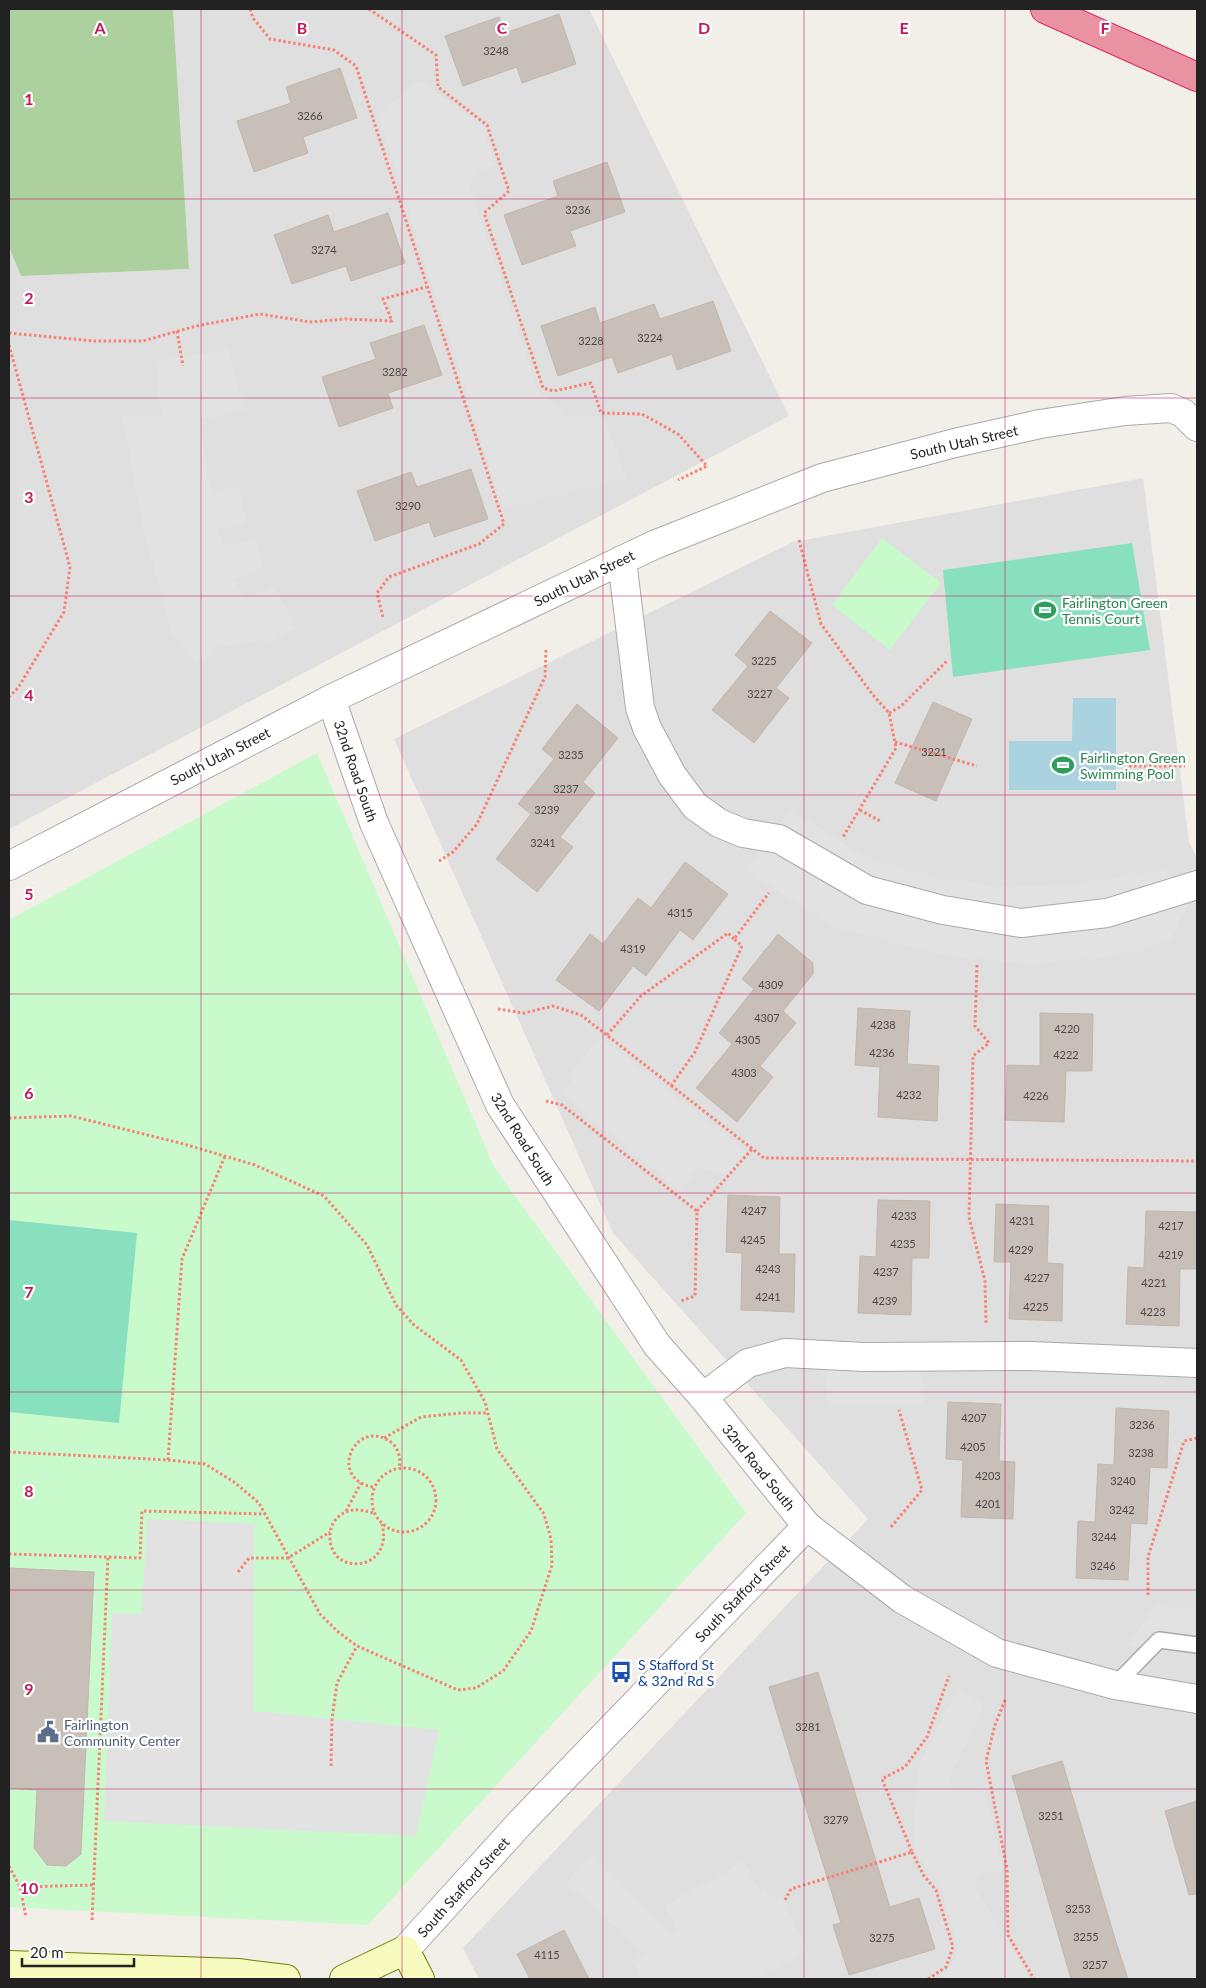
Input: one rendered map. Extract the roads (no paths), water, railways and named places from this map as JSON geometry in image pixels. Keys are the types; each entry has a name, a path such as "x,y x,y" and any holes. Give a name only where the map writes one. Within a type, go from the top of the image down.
{"highway":[{"path":"1045,9 1197,76"}],"street":[{"name":"South Utah Street","path":"9,866 331,700 622,560 695,528 822,478 955,442 1040,424 1154,408 1171,408 1183,414 1196,425"},
{"path":"622,560 640,708 647,728 678,782 695,806 719,824 743,834 779,839 867,890 943,910 1021,923 1107,913 1197,885"},
{"name":"32nd Road South","path":"331,700 374,823 500,1105 657,1345 703,1398 807,1526"},
{"path":"703,1398 748,1363 785,1353 864,1357 1031,1356 1197,1363"},
{"path":"807,1526 902,1599 997,1652 1115,1685 1197,1699"},
{"name":"South Stafford Street","path":"344,1979 405,1950 521,1822 807,1526"},
{"path":"405,1950 420,1979"},
{"path":"9,1965 238,1973 286,1979"}],"lane":[{"path":"1115,1685 1159,1640 1197,1645"}],"water":[{"name":"Fairlington Green Swimming Pool","path":"1073,698 1116,698 1116,790 1009,790 1009,741 1072,741"}],"place":[{"name":"Fairlington Green Tennis Court","path":"1045,610"},
{"name":"Fairlington Green Swimming Pool","path":"1063,765"},
{"name":"S Stafford St & 32nd Rd S","path":"621,1672"},
{"name":"Fairlington Community Center","path":"48,1732"}]}
